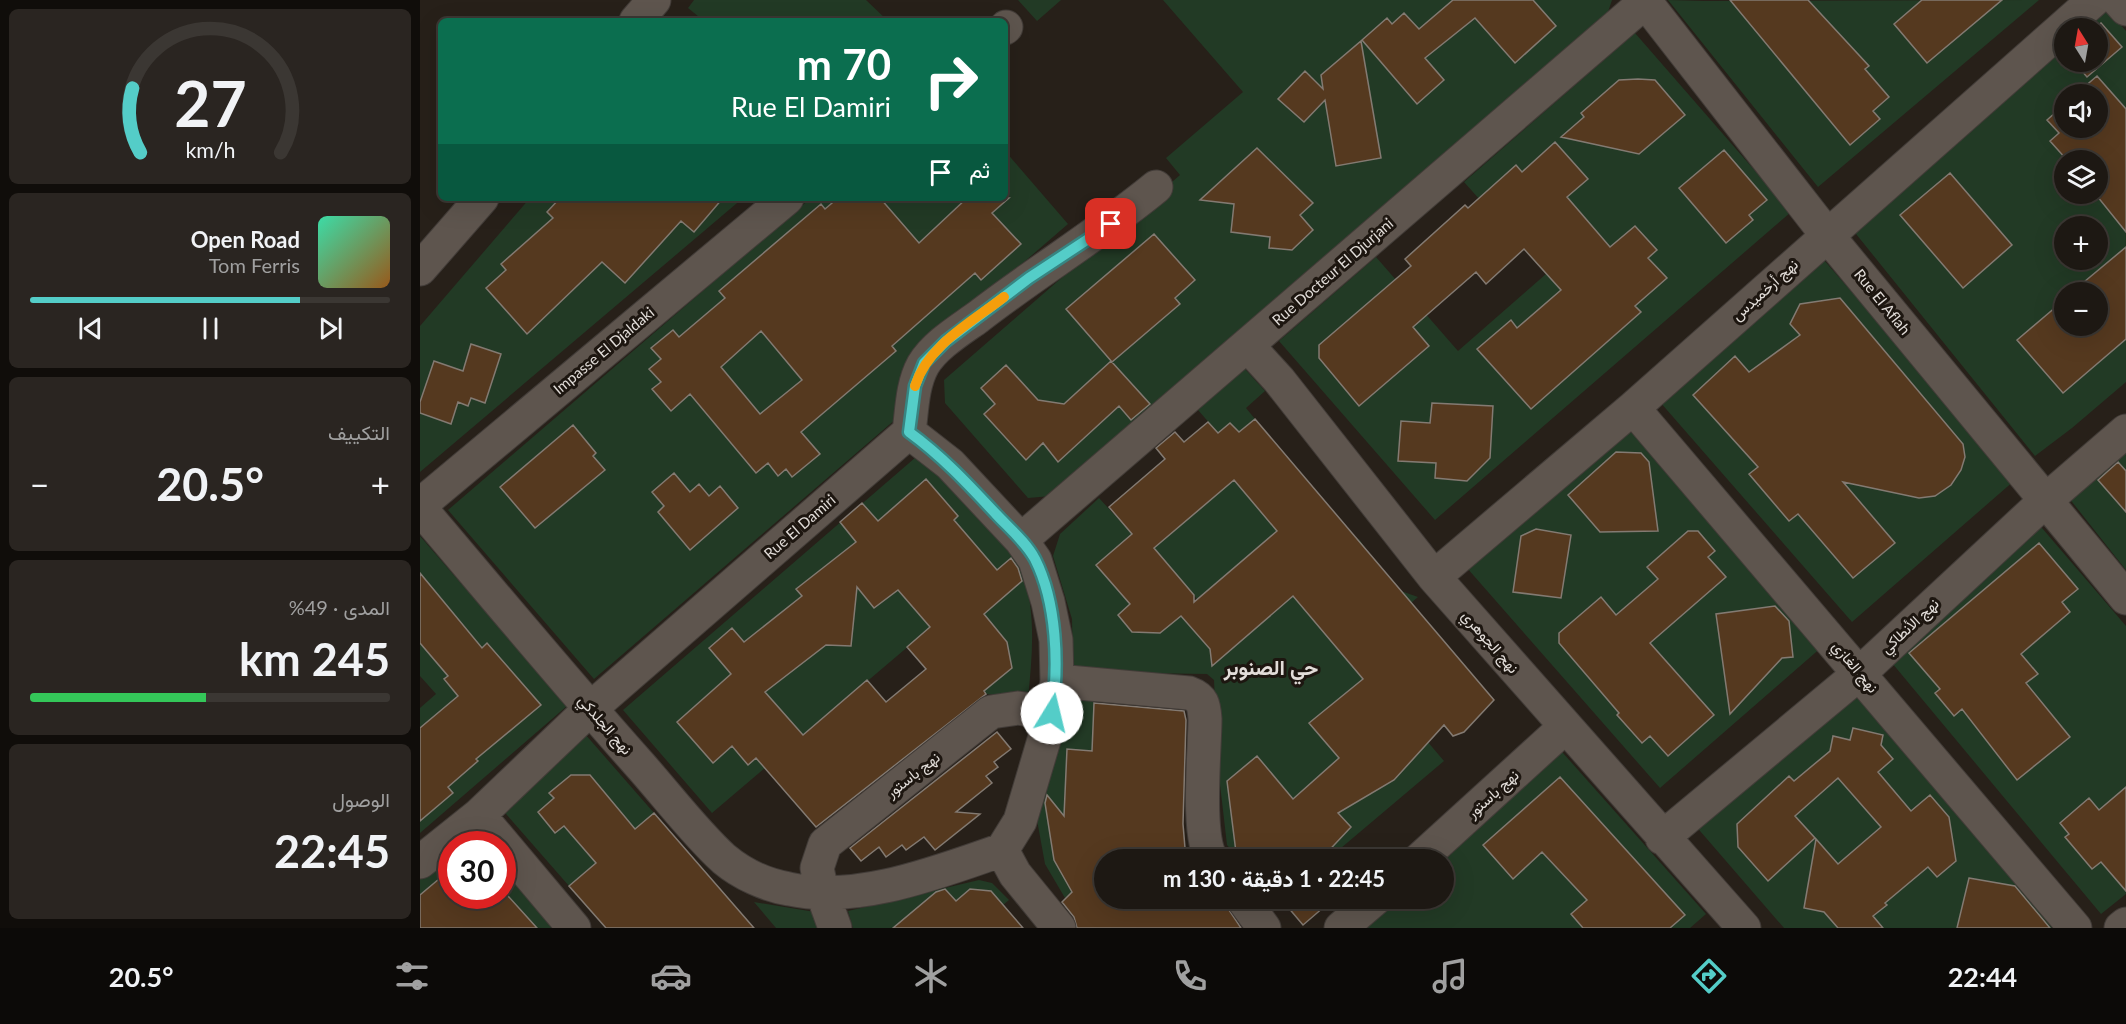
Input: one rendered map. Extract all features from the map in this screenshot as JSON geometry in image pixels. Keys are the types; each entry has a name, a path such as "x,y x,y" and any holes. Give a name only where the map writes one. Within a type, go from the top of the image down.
{"street":[{"path":"639,18 654,0"},
{"name":"نهج أرخميدس","path":"1434,577 1633,408 2094,0"},
{"path":"2118,0 2126,9"},
{"name":"Rue El Aflah","path":"1644,1 1827,235 2126,598"},
{"name":"Rue Docteur El Djurjani","path":"1021,540 1248,346 1644,1"},
{"path":"1059,928 1016,874 1002,850 1020,821 1052,713 1057,681 1056,640 1048,602 1035,560 1021,540 950,464 909,432 919,376 924,363 946,341 1029,278 1111,224 1156,187"},
{"path":"420,269 479,201"},
{"name":"Impasse El Djaldaki","path":"420,506 783,201"},
{"name":"نهج الجوهري","path":"1248,346 1279,380 1434,577 1662,838 1733,924"},
{"name":"نهج الغازي","path":"1633,408 2075,928"},
{"name":"نهج الأنطاكي","path":"1662,838 1860,673 2045,501 2126,431"},
{"name":"Rue El Damiri","path":"420,861 479,815 590,709 909,432"},
{"name":"نهج الجلدكي","path":"420,506 590,709 724,859 756,879 790,890 822,892 874,888 923,878 1002,850"},
{"path":"1057,681 1189,693 1198,696 1204,704 1206,718 1204,839 1208,849"},
{"name":"نهج باستور","path":"822,892 817,868 825,844 991,712 1018,708 1052,713"},
{"name":"نهج باستور","path":"1431,849 1565,727"},
{"path":"479,815 574,928"},
{"path":"822,892 835,928"},
{"path":"1250,909 1264,928"},
{"path":"1341,928 1363,909"},
{"path":"2121,928 2126,924"}],"green space":[{"path":"694,0 866,0 885,18 700,18 688,8"},
{"path":"1018,0 1061,0 1037,21"},
{"path":"1163,0 1612,0 1608,12 1051,496 1028,498 945,403 944,380 1180,175 1166,158 1243,92"},
{"path":"1668,0 1705,1 2039,0 1818,187"},
{"path":"2102,4 2126,31 2126,382 2035,456 1848,224 2054,45 2054,72 2108,72 2108,18 2085,18"},
{"path":"1635,33 1791,212 1435,520 1279,341 1376,257 1458,351 1546,274 1464,182"},
{"path":"1008,154 1068,224 914,357 904,412 594,679 448,510 808,201 1008,201"},
{"path":"527,201 739,201 420,472 420,326"},
{"path":"1817,252 2015,480 1852,622 1653,394"},
{"path":"1245,369 1265,391 1246,408 1255,419 1239,432 1230,423 1218,433 1198,410"},
{"path":"1622,418 1823,646 1660,788 1460,560"},
{"path":"2126,442 2126,570 2065,493"},
{"path":"923,451 995,532 1019,566 1025,580 1032,624 1028,698 987,694 930,628 712,813 623,710"},
{"path":"1234,480 1277,531 1197,599 1154,548"},
{"path":"1099,498 1132,534 1097,565 1130,604 1118,615 1132,632 1160,633 1181,615 1219,660 1359,539 1373,559 1308,614 1336,647 1401,591 1418,597 1352,653 1444,761 1340,849 1230,849 1227,845 1218,767 1214,680 1207,674 1073,672 1072,619 1053,556 1060,534"},
{"path":"2036,521 2126,626 2126,894 2101,914 1882,651"},
{"path":"420,536 567,706 420,833 420,708 436,694 420,676"},
{"path":"1854,686 2061,928 1784,928 1694,824"},
{"path":"1070,696 1094,697 1092,751 1067,750 1064,821 1054,860 1072,892 1065,898 1045,864 1037,820"},
{"path":"585,734 654,813 569,886 500,807"},
{"path":"1555,744 1706,914 1690,928 1345,928 1367,909 1454,909 1454,849"},
{"path":"438,858 438,909 516,909 516,876 560,928 420,928 420,874"},
{"path":"979,880 992,883 1009,900 1003,905 991,891 970,889 956,901 947,928 853,928 848,911"},
{"path":"754,902 815,912 817,928 776,928"}],"building":[{"path":"1453,0 1533,0 1556,26 1515,63 1475,18 1425,58 1444,80 1417,104 1362,40 1387,18 1392,24 1404,13 1419,29"},
{"path":"1730,0 1808,0 1869,66 1865,69 1889,97 1873,111 1880,119 1850,145"},
{"path":"1922,0 2002,0 1927,63 1894,24"},
{"path":"2108,31 2122,47 2108,59"},
{"path":"1361,41 1381,158 1336,166 1325,100 1304,122 1278,99 1305,71 1323,89 1321,75"},
{"path":"2083,72 2093,72 2087,77"},
{"path":"2097,76 2104,84 2088,84"},
{"path":"1619,80 1655,80 1685,115 1639,154 1561,137 1584,117 1581,113"},
{"path":"2108,89 2126,109 2126,232 2103,204 2108,204 2108,150 2058,150 2050,141 2054,137 2108,138"},
{"path":"2054,114 2054,128 2047,120"},
{"path":"1555,142 1588,179 1567,197 1610,247 1635,226 1657,250 1648,258 1667,278 1635,306 1641,312 1531,409 1477,349 1511,320 1517,328 1561,290 1524,249 1486,284 1476,272 1413,327 1429,346 1359,406 1319,358 1319,345 1411,266 1405,259 1465,205 1468,208 1516,165 1522,172"},
{"path":"1257,148 1313,203 1300,215 1313,230 1292,250 1269,248 1270,237 1231,232 1234,204 1200,200"},
{"path":"1724,150 1767,200 1749,215 1753,220 1726,243 1679,188"},
{"path":"1950,173 2012,245 1963,288 1900,215"},
{"path":"557,201 720,201 694,232 681,221 625,283 602,262 527,334 486,288 506,270 501,264 553,218 547,212"},
{"path":"834,201 883,201 919,243 964,201 1006,201 992,213 1021,244 981,280 975,273 892,346 896,351 801,432 820,454 792,477 786,469 778,476 768,463 756,473 690,394 671,411 652,389 661,382 649,369 661,359 651,348 673,330 679,337 725,298 719,291 821,204 825,209","holes":["761,331 802,380 760,414 721,367"]},
{"path":"1154,234 1195,280 1175,298 1180,304 1112,362 1066,309"},
{"path":"2126,247 2126,339 2063,393 2017,340 2054,309 2054,336 2108,336 2108,282 2084,282 2098,270 2108,270 2108,262"},
{"path":"1840,298 1963,444 1965,457 1961,470 1951,485 1935,496 1919,498 1843,482 1895,543 1853,578 1798,514 1789,521 1749,474 1758,467 1693,395 1735,356 1749,372 1800,335 1790,324 1800,304"},
{"path":"471,344 501,354 485,403 471,398 468,406 458,402 451,424 420,413 420,402 434,361 463,371"},
{"path":"1111,361 1150,404 1131,420 1119,406 1058,462 1043,443 1026,460 984,414 995,404 981,388 1006,365 1038,400 1064,404"},
{"path":"1432,403 1493,406 1490,458 1467,481 1435,478 1436,463 1398,461 1401,421 1430,423"},
{"path":"1255,419 1494,700 1464,732 1453,736 1444,725 1394,780 1338,813 1351,827 1330,849 1236,849 1227,781 1257,756 1293,799 1339,758 1309,723 1363,679 1293,596 1212,666 1210,649 1181,616 1160,633 1132,632 1118,615 1130,604 1096,565 1132,534 1109,507 1165,459 1156,448 1175,432 1184,442 1208,422 1218,433 1230,423 1239,432","holes":["1234,480 1277,531 1194,602 1194,595 1154,548"]},
{"path":"573,425 596,453 593,456 605,470 535,528 500,487"},
{"path":"1616,452 1641,453 1649,462 1658,531 1600,532 1568,495"},
{"path":"2118,462 2126,471 2126,512 2098,480"},
{"path":"674,473 690,492 699,484 709,496 720,486 738,508 690,550 658,512 664,506 652,492"},
{"path":"926,479 958,516 954,520 997,570 1011,558 1018,568 1022,581 984,614 1007,642 1012,668 984,691 986,694 816,827 756,758 748,765 732,746 713,763 677,722 731,674 709,648 732,628 744,642 802,596 796,589 856,542 840,522 862,503 878,521","holes":["857,587 874,608 898,590 930,627 907,647 926,669 886,702 867,680 803,735 765,692 826,645 851,646"]},
{"path":"1536,529 1571,535 1561,598 1513,592 1521,536"},
{"path":"1688,531 1698,531 1715,551 1708,557 1726,577 1650,643 1714,715 1668,756 1650,736 1642,743 1617,715 1619,713 1559,643 1559,633 1601,597 1616,615 1658,579 1647,567"},
{"path":"2039,543 2078,589 2062,602 2070,612 2021,654 2038,674 2026,683 2070,737 2017,780 1962,709 1954,716 1935,693 1940,689 1909,653"},
{"path":"420,573 482,648 487,643 541,705 476,759 478,761 448,787 453,793 420,821 420,728 458,696 444,679 448,676 420,643"},
{"path":"1775,606 1789,621 1793,657 1782,658 1730,714 1716,614"},
{"path":"1094,703 1184,711 1186,720 1183,824 1185,849 1094,849 1094,909 1228,909 1241,928 1077,928 1074,917 1062,902 1072,892 1054,860 1045,803 1047,795 1064,816 1067,749 1092,751"},
{"path":"1853,728 1883,735 1881,745 1893,759 1878,772 1911,811 1930,795 1949,817 1956,861 1937,877 1928,867 1885,903 1887,905 1873,916 1883,928 1838,928 1824,912 1804,908 1816,839 1838,864 1881,827 1838,778 1795,816 1815,838 1768,881 1738,847 1737,824 1789,776 1794,781 1830,751 1833,736 1850,740"},
{"path":"997,732 1011,749 994,762 998,767 986,776 992,783 956,812 980,814 935,850 924,837 906,850 902,845 886,857 879,847 861,861 850,848"},
{"path":"571,775 590,775 635,829 654,813 754,928 606,928 569,886 596,863 564,826 555,833 538,812 554,798 549,793"},
{"path":"1560,777 1685,915 1670,928 1583,928 1571,914 1587,900 1542,852 1513,879 1483,845"},
{"path":"2126,787 2126,891 2101,862 2092,869 2065,837 2069,834 2060,823 2089,798 2099,810"},
{"path":"1969,878 2015,886 2050,928 1957,928"},
{"path":"438,880 438,909 516,909 516,905 537,928 420,928 420,895"},
{"path":"945,889 956,901 970,889 991,891 1023,928 893,928 936,892"},
{"path":"1290,909 1322,909 1303,925"}],"slow traffic":[{"path":"915,386 924,363 946,341 1004,297"}],"district":[{"name":"حي الصنوبر","path":"1271,668"}],"route":[{"path":"1052,713 1057,681 1056,640 1048,602 1035,560 1021,540 950,464 909,432 915,386 924,363 946,341 1029,278 1111,224"}]}
